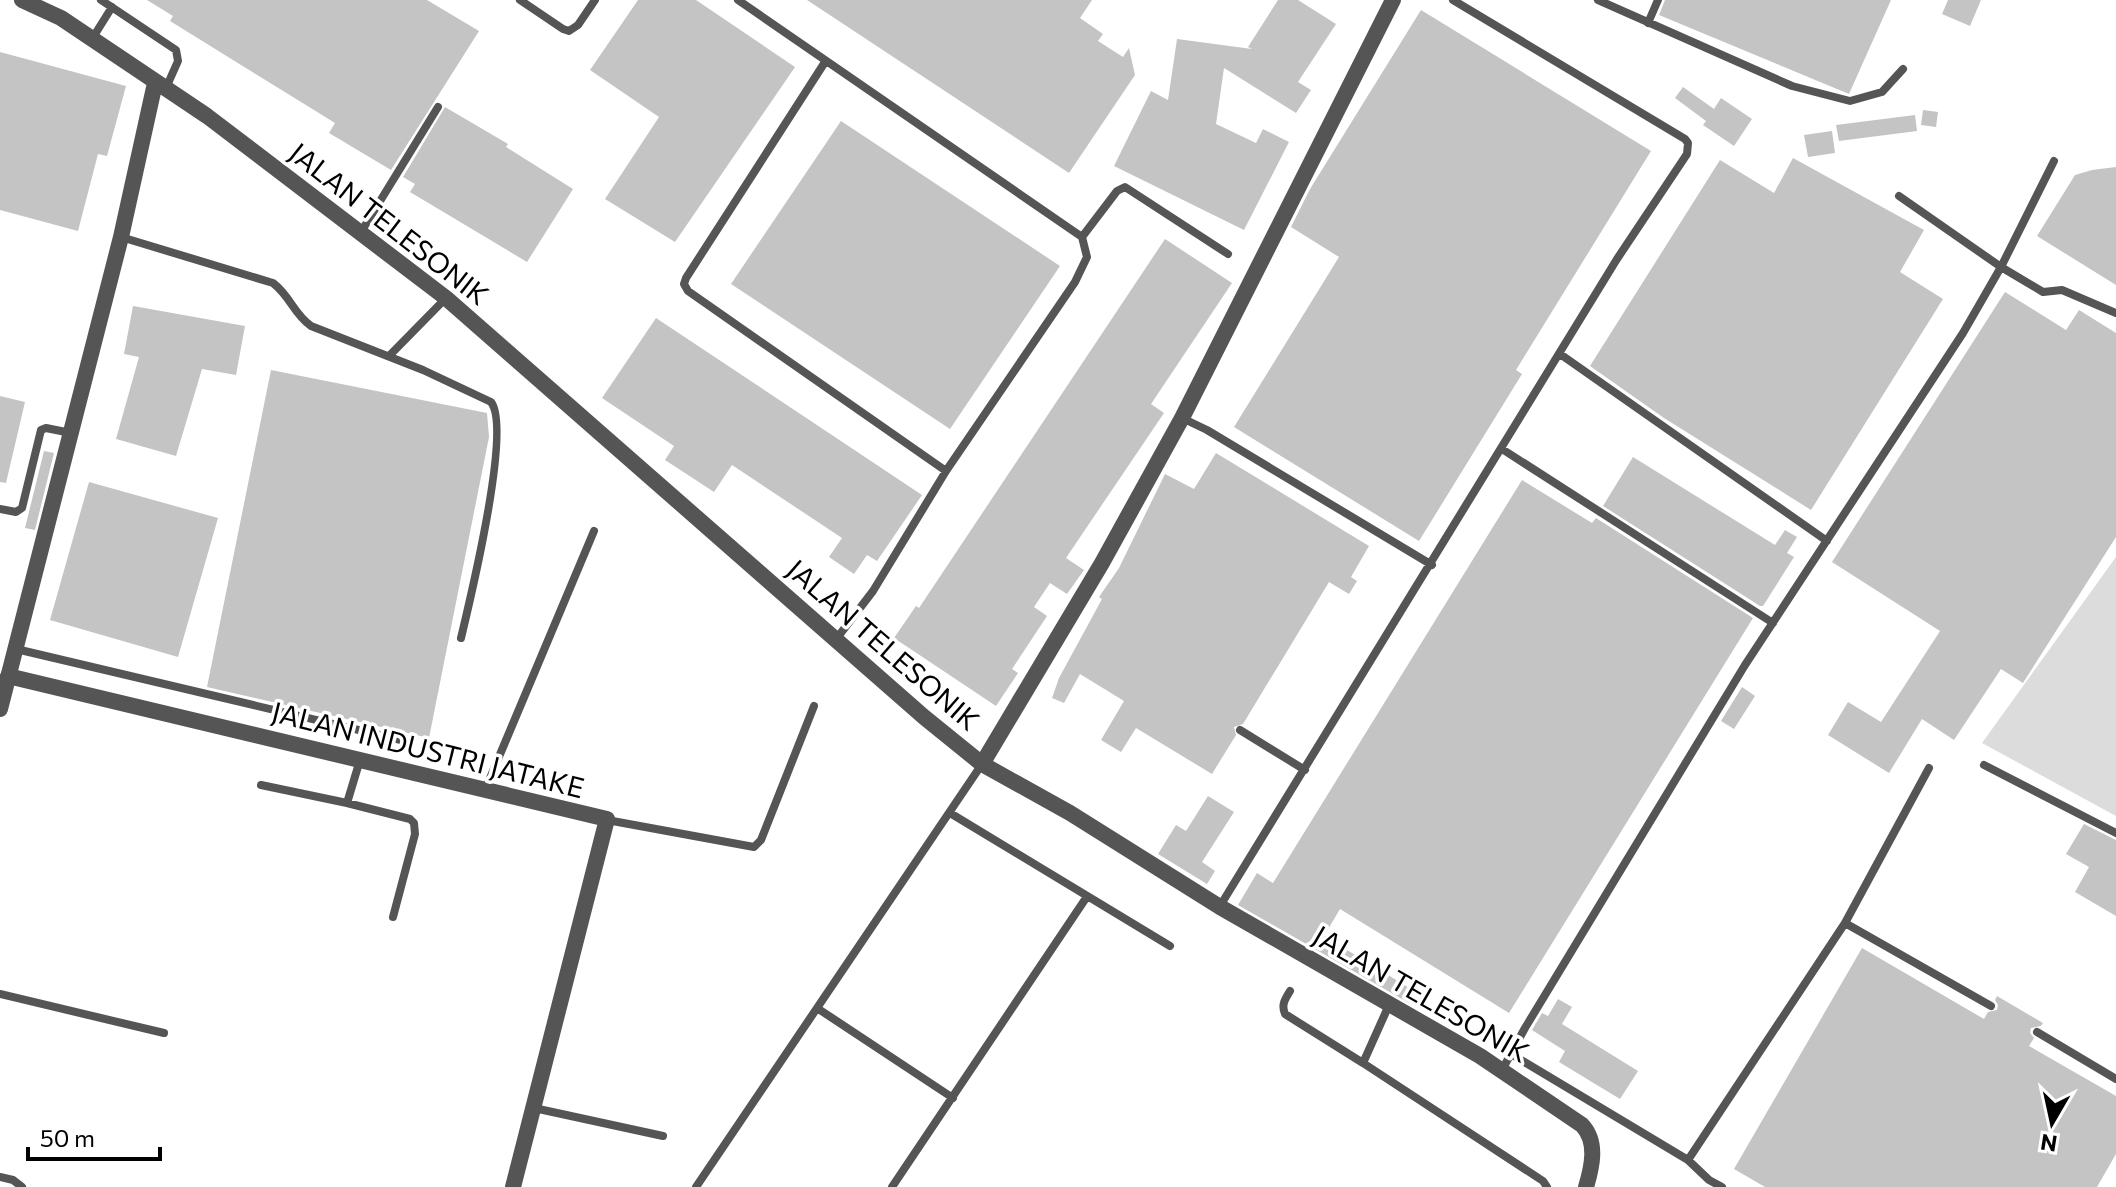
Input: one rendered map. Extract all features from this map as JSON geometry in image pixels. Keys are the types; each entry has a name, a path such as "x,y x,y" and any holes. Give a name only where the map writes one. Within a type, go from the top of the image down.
{"street":[{"name":"JALAN TELESONIK","path":"22,0 48,5 92,39 207,116 446,298 924,717 982,764 1070,813 1220,907 1535,1091 1588,1132 1593,1155 1586,1187"},
{"path":"982,764 1102,563 1182,418 1393,0"},
{"path":"0,709 160,86"},
{"name":"JALAN INDUSTRI JATAKE","path":"8,676 607,819 513,1187"}],"lane":[{"path":"101,0 176,50 178,61 160,86"},
{"path":"520,0 569,31 578,25 595,0"},
{"path":"738,0 1082,237 1087,257 1075,282 946,471 873,591 837,638"},
{"path":"1220,907 1617,259 1687,154 1688,143 1453,0"},
{"path":"1598,0 1792,86 1850,101 1882,92 1903,69"},
{"path":"1648,23 1658,0"},
{"path":"92,39 112,7"},
{"path":"825,62 684,284 688,291 946,471"},
{"path":"360,233 438,107"},
{"path":"1502,1070 1773,623 1963,333 2001,267 2054,161"},
{"path":"1082,237 1117,191 1125,187 1228,254"},
{"path":"1899,196 2001,267 2043,292 2062,290 2116,313"},
{"path":"121,237 273,283 286,293 298,317 311,326 389,356 491,402 496,411 490,505 461,638"},
{"path":"389,356 446,298"},
{"path":"1560,354 1827,541"},
{"path":"1182,418 1432,565"},
{"path":"0,509 16,512 22,508 41,430 46,428 71,433"},
{"path":"1502,449 1773,623"},
{"path":"484,790 594,531"},
{"path":"15,649 401,740"},
{"path":"607,819 754,847 761,840 814,706"},
{"path":"1240,730 1305,770"},
{"path":"347,803 360,760"},
{"path":"696,1187 982,764"},
{"path":"1984,765 2116,833"},
{"path":"1688,1160 1845,923 1929,768"},
{"path":"261,785 410,819 414,823 415,834 393,917"},
{"path":"950,813 1170,946"},
{"path":"892,1187 1086,898"},
{"path":"1845,923 1991,1006"},
{"path":"1290,991 1282,1008 1285,1014 1543,1181 1547,1187"},
{"path":"0,994 164,1033"},
{"path":"1363,1063 1389,1005"},
{"path":"817,1008 953,1098"},
{"path":"2037,1032 2116,1079"},
{"path":"1511,1054 1688,1160 1709,1180 1722,1187"},
{"path":"533,1108 663,1136"},
{"path":"0,1177 13,1180 22,1187"}],"shaded area":[{"path":"2116,557 2116,816 1982,743"}],"building":[{"path":"147,0 427,0 479,31 391,170 329,133 335,123 170,21 173,16"},
{"path":"638,0 696,0 795,67 675,242 605,199 659,117 590,70"},
{"path":"807,0 1092,0 1080,18 1103,34 1098,41 1123,57 1129,48 1135,75 1069,173"},
{"path":"1278,0 1298,0 1336,24 1298,82 1311,90 1296,113 1224,68 1216,124 1256,143 1263,129 1289,142 1244,230 1114,166 1151,91 1168,100 1177,39 1252,49 1248,47"},
{"path":"1665,0 1891,0 1849,94 1659,15"},
{"path":"1948,0 1981,0 1970,26 1942,14"},
{"path":"1421,10 1651,151 1516,370 1522,374 1419,541 1234,427 1339,257 1291,227 1310,189"},
{"path":"0,52 126,86 107,156 98,154 78,231 0,210"},
{"path":"1683,87 1714,109 1721,98 1752,119 1734,146 1703,125 1706,121 1675,98"},
{"path":"445,107 508,144 506,147 573,189 527,262 410,192 415,184 403,177"},
{"path":"1923,110 1938,112 1936,127 1921,125"},
{"path":"1915,115 1917,131 1839,141 1836,125"},
{"path":"841,121 1060,266 950,429 731,284"},
{"path":"1832,131 1835,153 1808,157 1804,135"},
{"path":"1793,158 1924,230 1900,272 1943,299 1811,510 1664,418 1590,366 1720,160 1774,193"},
{"path":"2116,167 2116,285 2037,236 2075,175"},
{"path":"1165,239 1232,283 1151,404 1164,413 1066,558 1084,570 1067,594 1050,583 1034,607 1047,616 1012,669 1018,673 996,706 894,638 916,606 919,608"},
{"path":"2005,292 2066,330 2079,310 2116,333 2116,537 2023,683 2001,669 1954,740 1922,719 1889,773 1828,735 1848,702 1881,722 1940,631 1832,562"},
{"path":"133,306 245,326 236,375 202,369 176,456 116,439 139,357 124,354"},
{"path":"656,318 922,495 877,561 867,555 854,574 829,557 842,538 732,465 714,492 665,460 674,446 602,398"},
{"path":"271,370 487,413 489,437 429,738 207,687"},
{"path":"0,396 25,402 6,483 0,482"},
{"path":"44,451 54,453 35,530 25,528"},
{"path":"1216,453 1369,546 1351,577 1357,581 1349,594 1329,582 1243,724 1234,727 1236,735 1212,774 1136,728 1121,752 1101,740 1124,701 1080,674 1064,703 1052,698 1059,678 1102,599 1099,597 1119,568 1165,474 1194,489"},
{"path":"1633,457 1775,545 1785,530 1797,537 1787,553 1794,557 1763,606 1603,506"},
{"path":"1522,480 1592,523 1596,518 1753,618 1509,1013 1340,909 1324,936 1416,992 1409,1003 1238,905 1257,873 1273,883"},
{"path":"89,482 218,518 178,657 50,620"},
{"path":"1742,687 1755,696 1734,729 1721,721"},
{"path":"1208,796 1234,812 1202,862 1215,871 1207,884 1158,854 1176,825 1186,831"},
{"path":"2084,824 2116,840 2116,916 2075,892 2089,867 2066,854"},
{"path":"1862,948 1984,1019 1988,1012 1997,1010 1997,996 2043,1023 2031,1028 2034,1038 2029,1046 2116,1096 2116,1154 2097,1187 1765,1187 1734,1169"},
{"path":"1558,999 1572,1007 1562,1024 1638,1071 1620,1099 1559,1062 1565,1051 1532,1030 1542,1013 1548,1016"}]}
